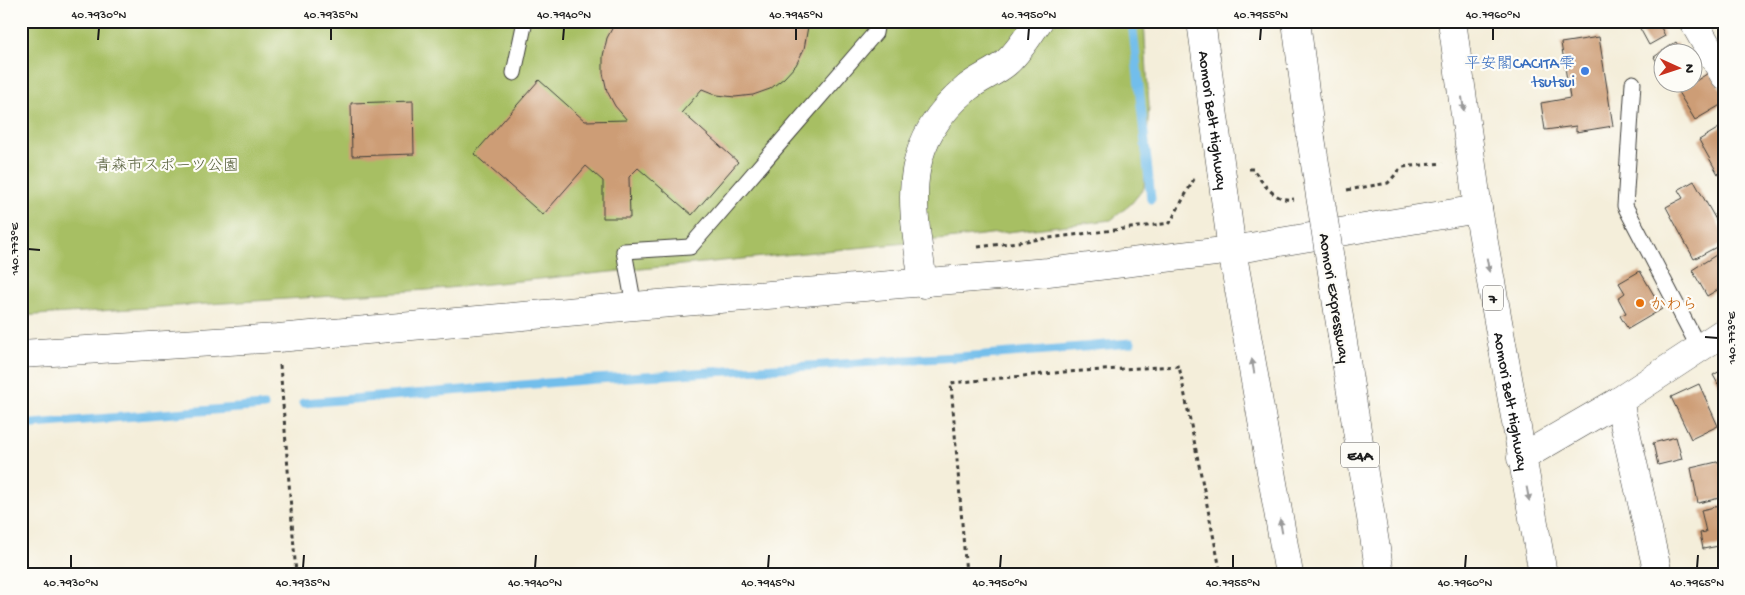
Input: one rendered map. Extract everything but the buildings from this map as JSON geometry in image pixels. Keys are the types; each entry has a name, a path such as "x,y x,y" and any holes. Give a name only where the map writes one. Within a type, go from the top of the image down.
{"main road":[{"path":"923,284 913,198 917,160 940,112 969,86 1006,63 1039,21"},
{"name":"Aomori Belt Highway","path":"1201,21 1232,250 1289,574"},
{"name":"Aomori Expressway","path":"1296,21 1311,138 1380,574"},
{"name":"Aomori Belt Highway","path":"1452,21 1478,209 1543,574"},
{"path":"1693,21 1724,75"},
{"path":"21,354 278,338 1048,272 1232,250 1478,209"},
{"path":"1521,458 1619,400 1724,332"},
{"path":"1619,400 1658,574"}],"lane":[{"path":"514,73 525,21"},
{"path":"634,306 624,251 690,247 875,33 877,21"},
{"path":"1633,83 1625,206 1699,348"}],"path":[{"path":"1342,191 1388,183 1402,167 1471,160"},
{"path":"977,247 1170,223 1192,179 1222,172 1253,169 1269,192 1287,200 1296,199"},
{"path":"278,338 296,574"},
{"path":"966,574 951,383 1064,372 1179,366 1222,574"}],"green space":[{"name":"青森市スポーツ公園","path":"21,21 1144,21 1149,106 1144,188 1131,204 1111,220 947,239 427,290 21,316"}],"waterway":[{"path":"1132,21 1151,199"},
{"path":"303,403 596,379 973,356 1131,343"},
{"path":"21,425 264,406"}],"place":[{"name":"平安閣CACITA雫 tsutsui","path":"1585,71"},
{"name":"かわら","path":"1640,303"}]}
